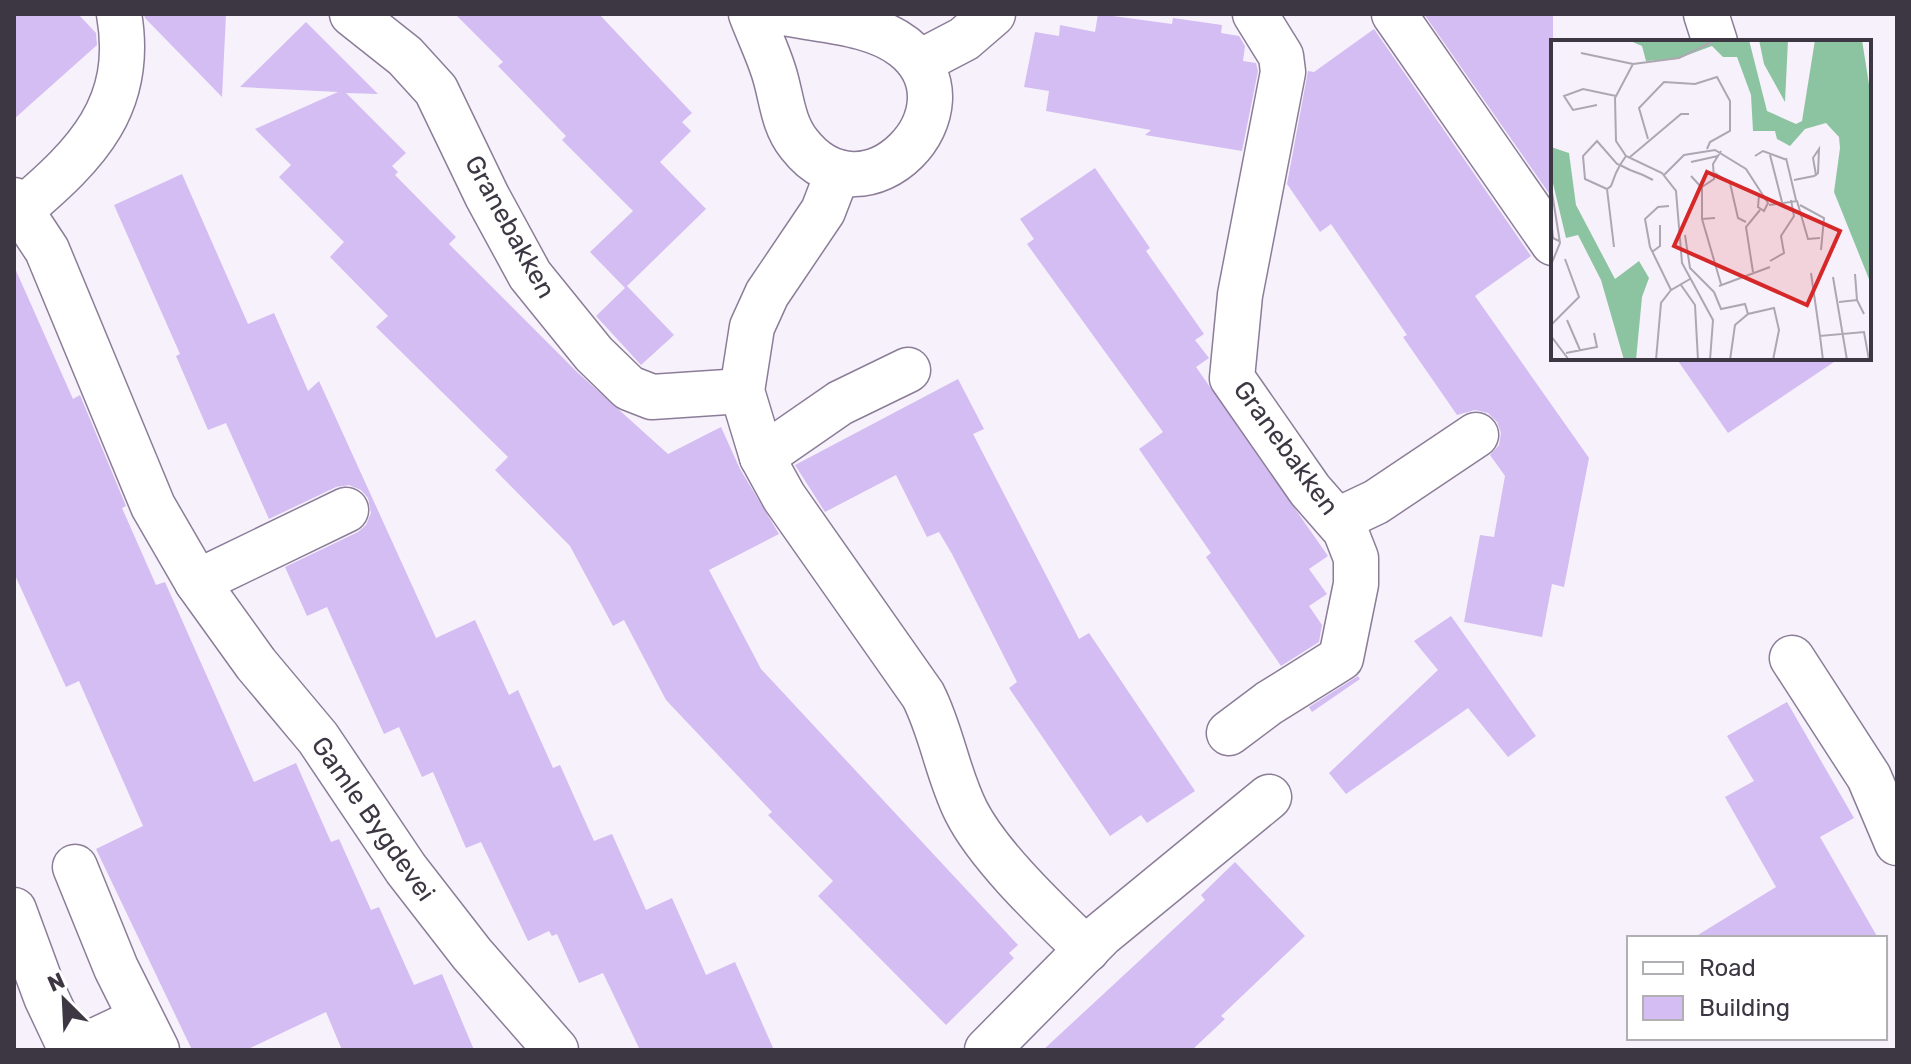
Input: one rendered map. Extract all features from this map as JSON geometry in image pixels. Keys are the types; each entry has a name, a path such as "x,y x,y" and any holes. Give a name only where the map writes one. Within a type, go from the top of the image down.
{"street":[{"path":"119,14 124,43 122,78 108,114 79,156 18,204 47,250 153,506 197,582 346,510"},
{"name":"Granebakken","path":"352,14 405,56 436,90 487,196 530,275 594,354 629,388 652,397 742,391"},
{"path":"751,14 775,76 785,120 800,146 824,166 838,172 875,172 896,162 914,143 929,110 929,85 920,62 903,46 870,30 789,14"},
{"path":"920,62 964,39 993,14"},
{"name":"Granebakken","path":"1229,733 1269,703 1341,658 1356,584 1356,558 1338,520 1310,490 1232,378 1240,295 1283,72 1281,56 1255,14"},
{"path":"1394,14 1551,240"},
{"path":"1706,14 1714,40"},
{"path":"838,172 823,211 767,294 752,327 742,391 762,457 784,497 923,695 937,722 951,779 968,814 1021,881 1087,950"},
{"path":"762,457 840,403 908,370"},
{"path":"1338,520 1376,502 1476,435"},
{"name":"Gamle Bygdevei","path":"197,582 248,653 318,738 406,869 472,954 556,1050"},
{"path":"1792,658 1869,777 1897,843"},
{"path":"987,1050 1087,950 1269,797"},
{"path":"14,910 46,997 73,1050 149,1034 116,968 75,867"}],"building":[{"path":"14,14 78,14 96,33 97,45 14,119"},
{"path":"144,14 226,14 222,97 145,18"},
{"path":"455,14 599,14 692,113 682,122 691,131 660,162 706,209 627,286 674,335 641,365 596,316 625,288 590,252 633,211 562,140 566,136 498,66 503,62"},
{"path":"1098,14 1172,24 1173,18 1222,25 1221,33 1239,36 1245,46 1243,61 1256,63 1258,71 1242,151 1145,135 1151,130 1046,111 1049,91 1024,87 1035,32 1059,36 1060,25 1095,32"},
{"path":"1424,14 1553,14 1551,196"},
{"path":"306,22 378,94 346,93 406,153 392,166 398,172 395,175 456,237 449,244 577,372 668,454 721,427 740,469 779,534 709,570 761,669 1018,945 1009,953 1014,958 946,1025 818,896 833,881 768,815 772,812 666,700 624,620 613,626 570,546 495,470 508,457 376,327 388,316 330,257 344,242 279,177 291,165 255,129 338,92 240,87"},
{"path":"1374,29 1531,256 1475,296 1589,458 1564,587 1552,584 1542,637 1464,622 1480,535 1494,537 1505,476 1490,455 1499,445 1501,433 1497,422 1488,413 1475,410 1457,415 1331,224 1320,232 1287,184 1308,71 1314,72"},
{"path":"1095,168 1150,248 1146,251 1204,334 1195,340 1209,358 1196,367 1328,556 1309,569 1327,594 1309,606 1322,625 1319,642 1281,666 1206,557 1211,553 1139,449 1163,432 1027,244 1034,239 1020,219"},
{"path":"182,174 248,324 274,313 308,391 319,381 436,638 475,620 509,695 518,690 553,768 560,765 594,841 612,834 646,910 672,898 706,975 735,962 774,1050 640,1050 603,973 579,983 557,934 552,936 549,931 528,941 481,842 466,848 433,772 422,777 399,727 384,734 327,607 307,616 285,567 358,532 366,525 371,513 368,498 361,490 349,485 336,487 269,519 226,423 208,430 176,356 180,354 114,205"},
{"path":"14,266 73,399 80,395 126,506 122,508 156,585 165,582 254,782 296,763 331,842 339,839 371,910 379,907 414,985 442,974 474,1050 342,1050 326,1012 246,1050 192,1050 96,849 143,826 79,681 66,687 14,573"},
{"path":"1677,360 1837,360 1728,433"},
{"path":"958,379 984,429 973,434 1079,639 1089,633 1195,791 1147,823 1141,815 1110,836 1009,688 1017,682 952,554 939,532 927,537 896,475 825,512 795,465"},
{"path":"1451,616 1536,736 1508,757 1468,708 1346,794 1329,773 1438,670 1414,641"},
{"path":"1358,676 1360,679 1312,712 1309,707"},
{"path":"1787,702 1854,818 1820,837 1877,936 1696,936 1776,887 1725,797 1754,781 1727,736"},
{"path":"1235,862 1305,936 1221,1016 1225,1019 1192,1050 1043,1050 1205,900 1201,895"}]}
